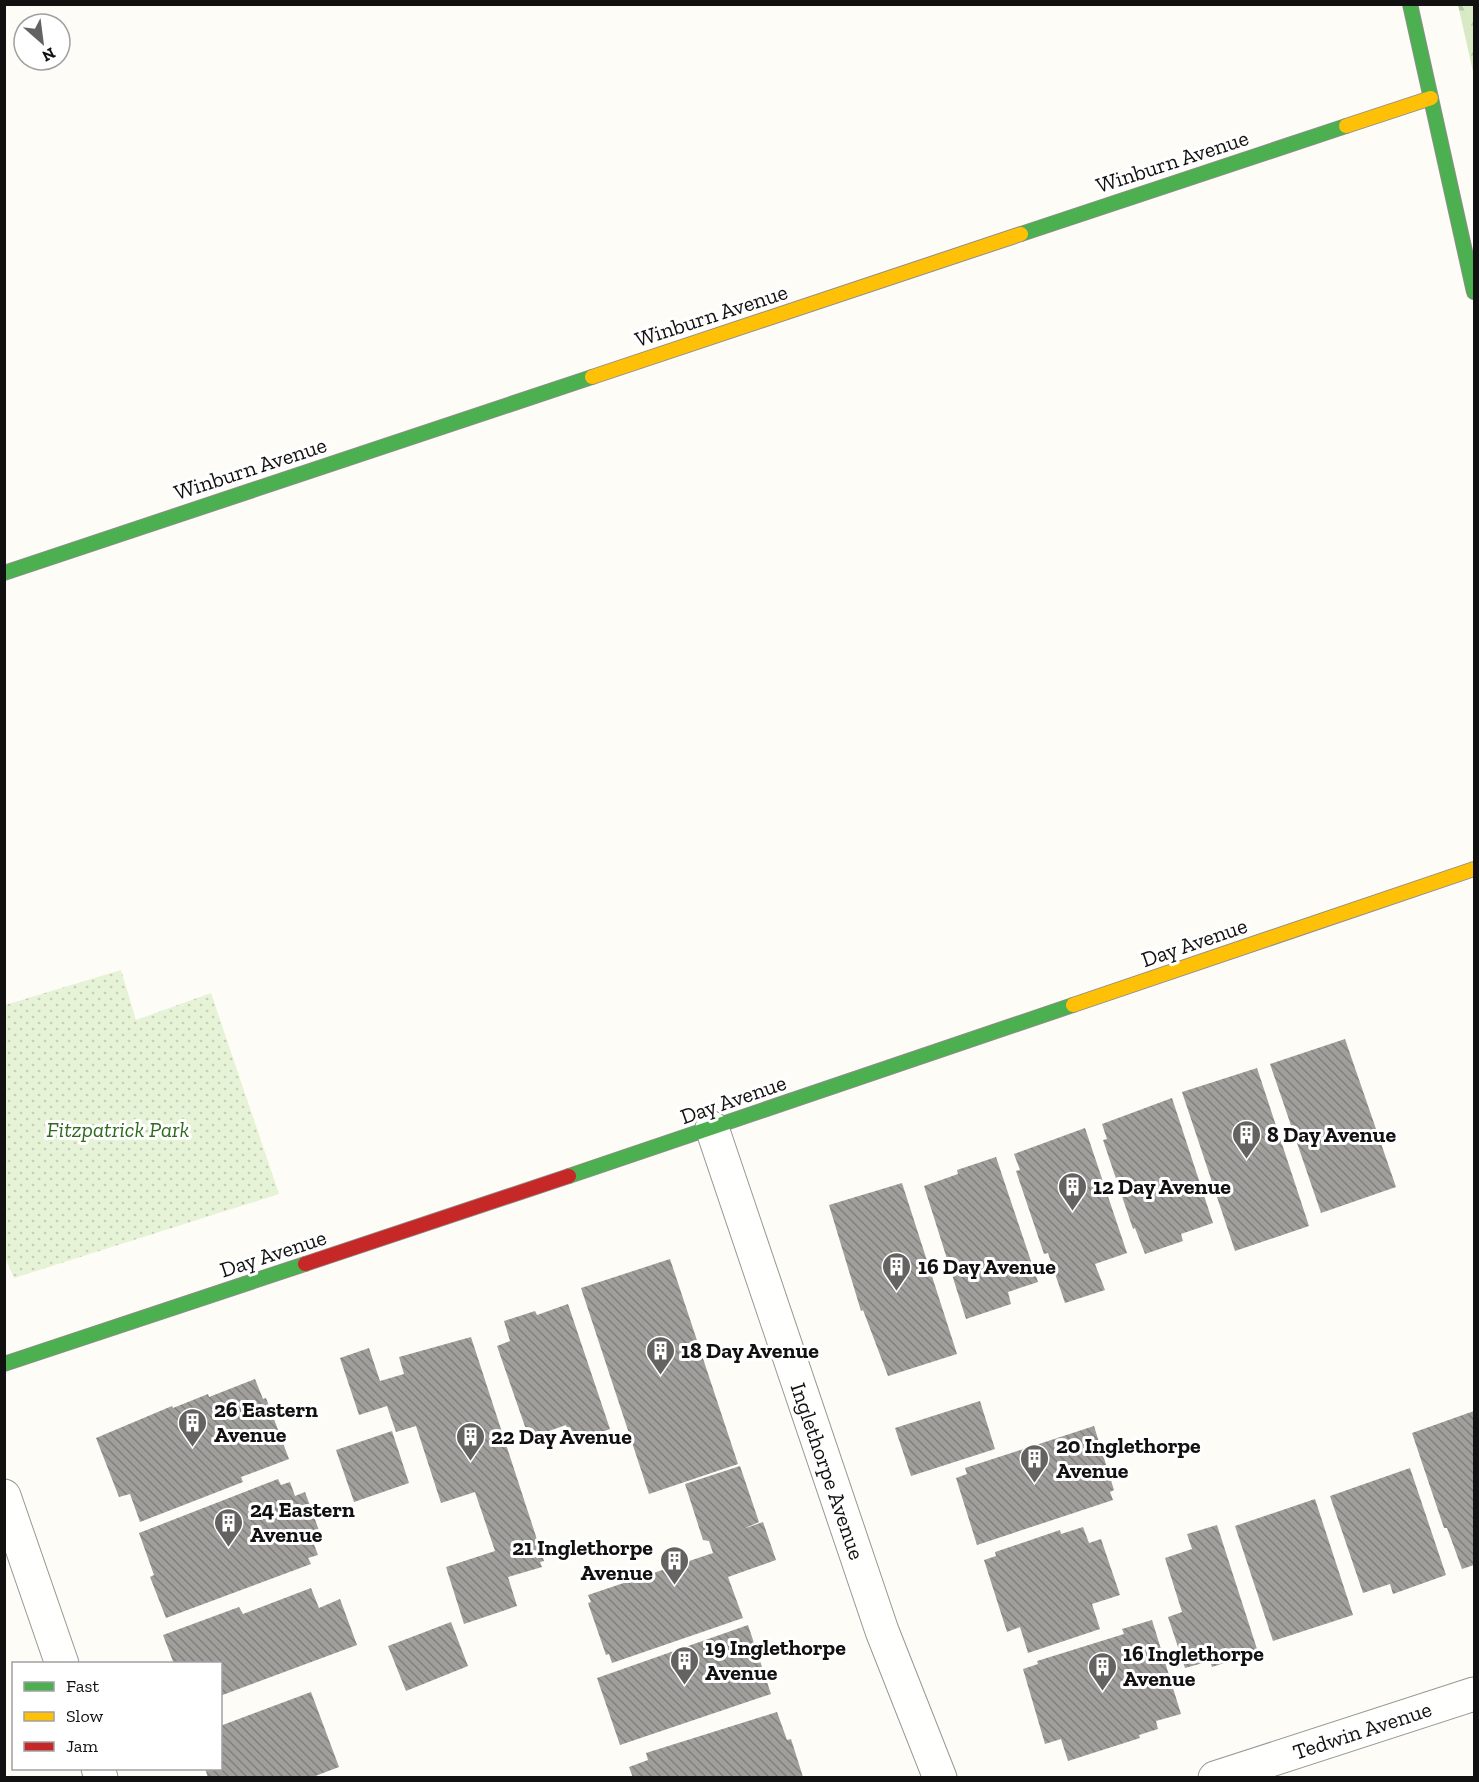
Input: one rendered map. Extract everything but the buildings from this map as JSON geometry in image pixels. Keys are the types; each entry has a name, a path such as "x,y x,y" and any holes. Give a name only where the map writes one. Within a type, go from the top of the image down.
{"street":[{"path":"1410,4 1474,292"},
{"name":"Winburn Avenue","path":"4,573 1431,98"},
{"name":"Day Avenue","path":"4,1365 1474,869"},
{"name":"Inglethorpe Avenue","path":"712,1128 879,1620 940,1778"},
{"path":"4,1496 61,1662"},
{"name":"Tedwin Avenue","path":"1215,1778 1474,1694"}],"green space":[{"path":"1458,5 1474,5 1474,76"},
{"name":"Fitzpatrick Park","path":"121,970 136,1020 211,993 279,1194 14,1278 4,1255 5,1005"}],"traffic: fast":[{"path":"1410,4 1474,292"},
{"path":"1021,234 1346,126"},
{"path":"4,573 592,377"},
{"path":"569,1176 1073,1005"},
{"path":"4,1364 305,1264"}],"traffic: slow":[{"path":"1346,126 1431,98"},
{"path":"592,377 1021,234"},
{"path":"1073,1005 1474,869"}],"traffic: jam":[{"path":"305,1264 569,1176"}],"place":[{"name":"8 Day Avenue","path":"1246,1160"},
{"name":"12 Day Avenue","path":"1072,1212"},
{"name":"16 Day Avenue","path":"897,1292"},
{"name":"18 Day Avenue","path":"660,1376"},
{"name":"26 Eastern Avenue","path":"193,1448"},
{"name":"22 Day Avenue","path":"470,1462"},
{"name":"20 Inglethorpe Avenue","path":"1035,1484"},
{"name":"24 Eastern Avenue","path":"229,1548"},
{"name":"21 Inglethorpe Avenue","path":"674,1586"},
{"name":"19 Inglethorpe Avenue","path":"684,1686"},
{"name":"16 Inglethorpe Avenue","path":"1102,1692"}]}
